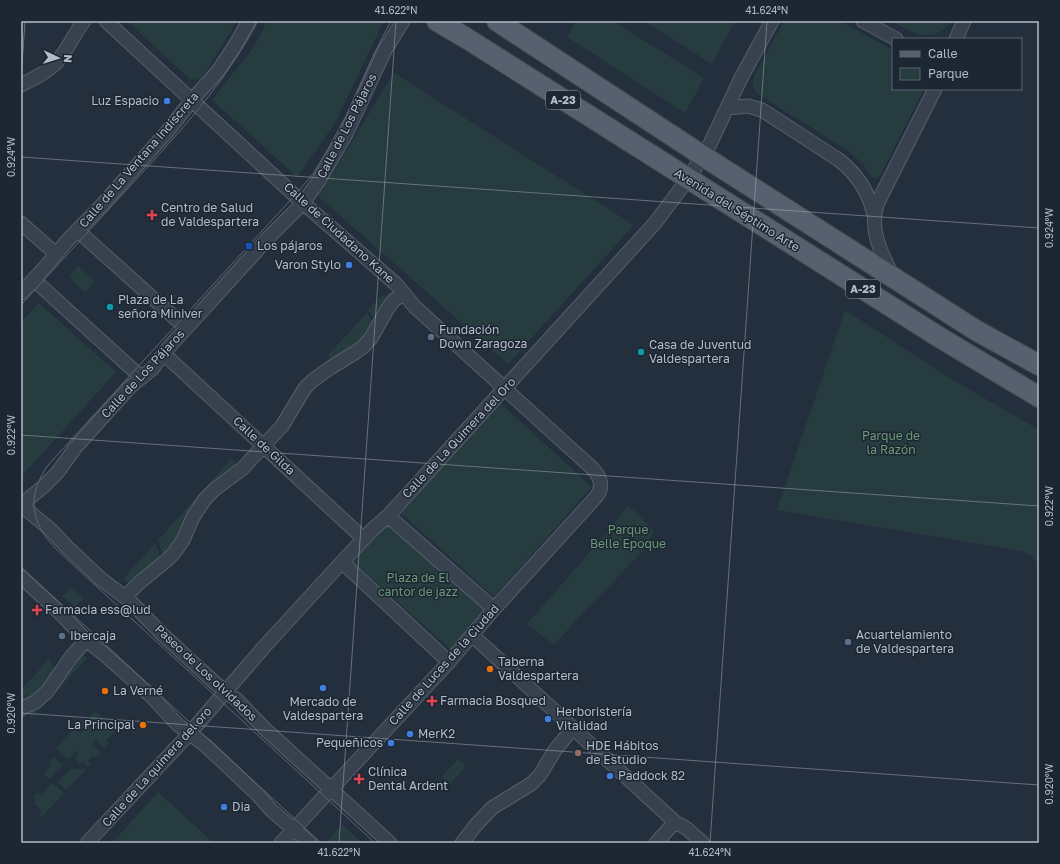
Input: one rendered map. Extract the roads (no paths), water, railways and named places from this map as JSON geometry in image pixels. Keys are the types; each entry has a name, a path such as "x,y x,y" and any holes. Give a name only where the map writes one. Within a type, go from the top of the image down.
{"main road":[{"name":"Avenida del Séptimo Arte","path":"437,21 939,337 1039,397"},
{"path":"497,21 703,156 977,331 1039,365"}],"street":[{"path":"21,86 56,63 84,21"},
{"name":"Calle de Ciudadano Kane","path":"106,21 303,203 396,284 415,307 592,468 598,474 601,483"},
{"name":"Calle de La Ventana Indiscreta","path":"21,294 77,230 101,206 166,133 192,100 218,71 249,21"},
{"name":"Calle de Los Pájaros","path":"21,505 53,477 79,443 134,383 152,368 186,328 272,234 303,203 318,182 343,140 385,50 403,21"},
{"name":"Calle de La Quimera del Oro","path":"226,691 342,562 388,516 652,226 688,179 703,156 741,78 772,21"},
{"path":"863,21 894,38"},
{"path":"956,38 964,21"},
{"path":"874,215 878,202 934,90"},
{"path":"727,108 748,106 762,110 849,168 863,186 871,201 874,215 874,229 881,253 893,277"},
{"path":"21,223 56,254"},
{"path":"77,230 186,328"},
{"path":"34,280 141,377"},
{"path":"125,597 143,579 174,553 183,540 193,518 205,499 215,489 242,469 282,426 305,388 330,368 364,346 371,338 394,300 404,294"},
{"name":"Calle de Gilda","path":"164,354 364,539"},
{"name":"Calle de Luces de la Ciudad","path":"281,843 449,662 494,609 596,497 600,491 601,483"},
{"name":"Paseo de Los olvidados","path":"21,505 51,530 102,579 125,597 163,636 215,683 237,700 264,728 390,843"},
{"path":"388,516 494,609"},
{"path":"342,562 449,662"},
{"path":"21,577 60,613 86,640 147,692 178,725 205,745 272,810 310,843"},
{"path":"472,635 675,822 686,828 703,843"},
{"path":"21,709 35,702 47,692 67,662 86,640"},
{"name":"Calle de La quimera del oro","path":"87,843 189,734 226,691"},
{"path":"462,843 474,826 492,808 531,784 540,775 556,750 573,728"},
{"path":"656,843 675,822"}],"tram line":[{"path":"21,305 150,165 201,106 231,65 258,21"},
{"path":"375,843 57,550 41,530 34,508 34,498 42,475 49,464 313,174 346,116 374,54 391,21"},
{"path":"21,567 321,843"}],"place":[{"name":"Luz Espacio","path":"167,101"},
{"name":"Centro de Salud de Valdespartera","path":"152,215"},
{"name":"Los pájaros","path":"249,246"},
{"name":"Varon Stylo","path":"349,265"},
{"name":"Plaza de La señora Miniver","path":"110,307"},
{"name":"Fundación Down Zaragoza","path":"431,337"},
{"name":"Casa de Juventud Valdespartera","path":"641,352"},
{"name":"Farmacia ess@lud","path":"37,610"},
{"name":"Ibercaja","path":"62,636"},
{"name":"Acuartelamiento de Valdespartera","path":"848,642"},
{"name":"Taberna Valdespartera","path":"490,669"},
{"name":"Mercado de Valdespartera","path":"323,688"},
{"name":"La Verné","path":"105,691"},
{"name":"Farmacia Bosqued","path":"432,701"},
{"name":"Herboristería Vitalidad","path":"548,719"},
{"name":"La Principal","path":"143,725"},
{"name":"MerK2","path":"410,734"},
{"name":"Pequeñicos","path":"391,743"},
{"name":"HDE Hábitos de Estudio","path":"578,753"},
{"name":"Paddock 82","path":"610,776"},
{"name":"Clínica Dental Ardent","path":"359,779"},
{"name":"Dia","path":"224,807"}],"park label":[{"name":"Parque de la Razón","path":"891,443"},
{"name":"Parque Belle Epoque","path":"628,537"},
{"name":"Plaza de El cantor de jazz","path":"418,585"}]}
